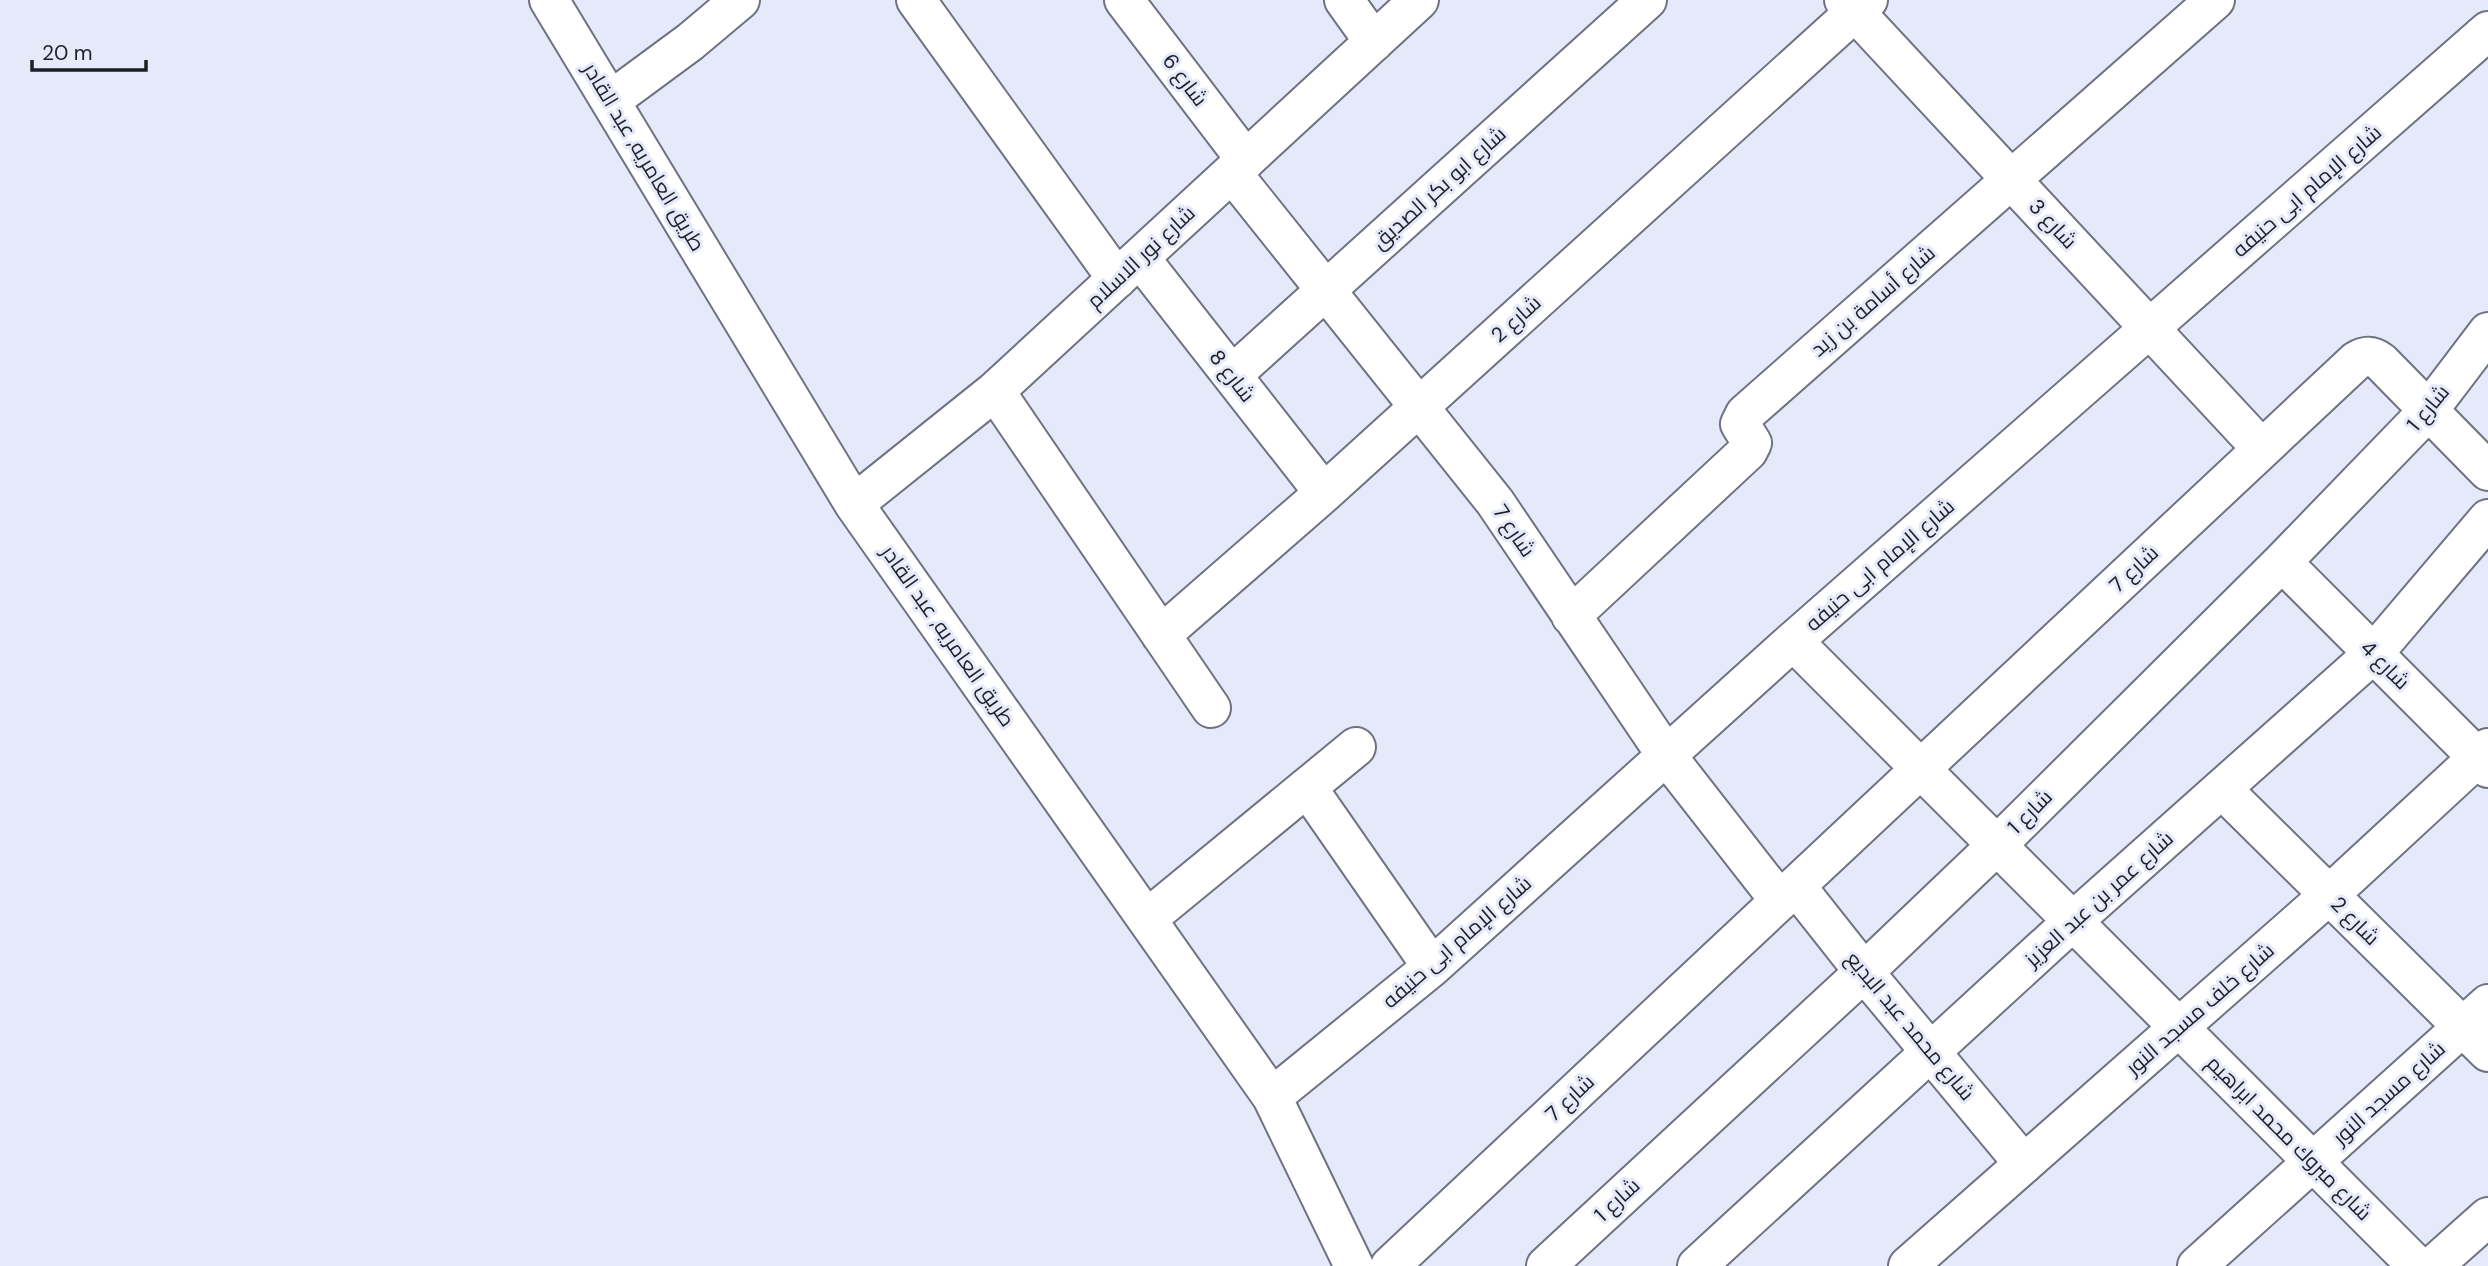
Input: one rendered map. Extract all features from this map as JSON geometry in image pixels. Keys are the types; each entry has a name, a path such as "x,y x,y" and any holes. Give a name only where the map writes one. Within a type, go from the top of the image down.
{"street":[{"name":"طريق العامريه, عبد القادر","path":"549,0 854,504 1272,1097 1353,1266"},
{"name":"شارع 8","path":"916,0 1129,268 1232,375 1324,493"},
{"path":"1343,0 1374,42"},
{"name":"شارع نور الاسلام","path":"854,504 995,391 1419,0"},
{"name":"شارع ابو بكر الصديق","path":"1232,375 1647,0"},
{"name":"شارع أسامة بن زيد","path":"1571,616 1751,447 1750,438 1740,424 1745,414 2215,0"},
{"path":"610,101 662,64 728,4"},
{"name":"شارع 3","path":"1855,4 2011,179 2262,449"},
{"name":"شارع 2","path":"1161,635 1419,407 1855,4"},
{"name":"شارع 6","path":"1139,6 1239,167"},
{"name":"شارع الإمام ابى حنيفه","path":"1272,1097 1432,967 1793,641 2488,31"},
{"name":"شارع 7","path":"1239,167 1326,290 1495,502 1666,755 1788,893"},
{"name":"شارع 1","path":"1546,1266 1996,846 2282,562 2428,411 2488,332"},
{"name":"شارع 7","path":"1390,1266 2356,361 2364,356 2374,357 2381,362 2488,471"},
{"path":"995,391 1211,708"},
{"name":"شارع عمر بن عبد العزيز","path":"1697,1266 2072,922 2374,653 2488,519"},
{"name":"شارع 4","path":"2282,562 2485,758"},
{"name":"شارع مبروك محمد ابراهيم","path":"1793,641 2417,1266"},
{"path":"1148,918 1356,747"},
{"name":"شارع خلف مسجد النور","path":"1908,1266 2485,758"},
{"path":"1307,787 1432,967"},
{"name":"شارع 2","path":"2221,789 2329,895 2479,1028"},
{"name":"شارع محمد عبد البديع","path":"1788,893 1864,972 2024,1164"},
{"name":"شارع مسجد النور","path":"2197,1266 2313,1162 2479,1028"},
{"path":"2433,1266 2488,1217"}]}
